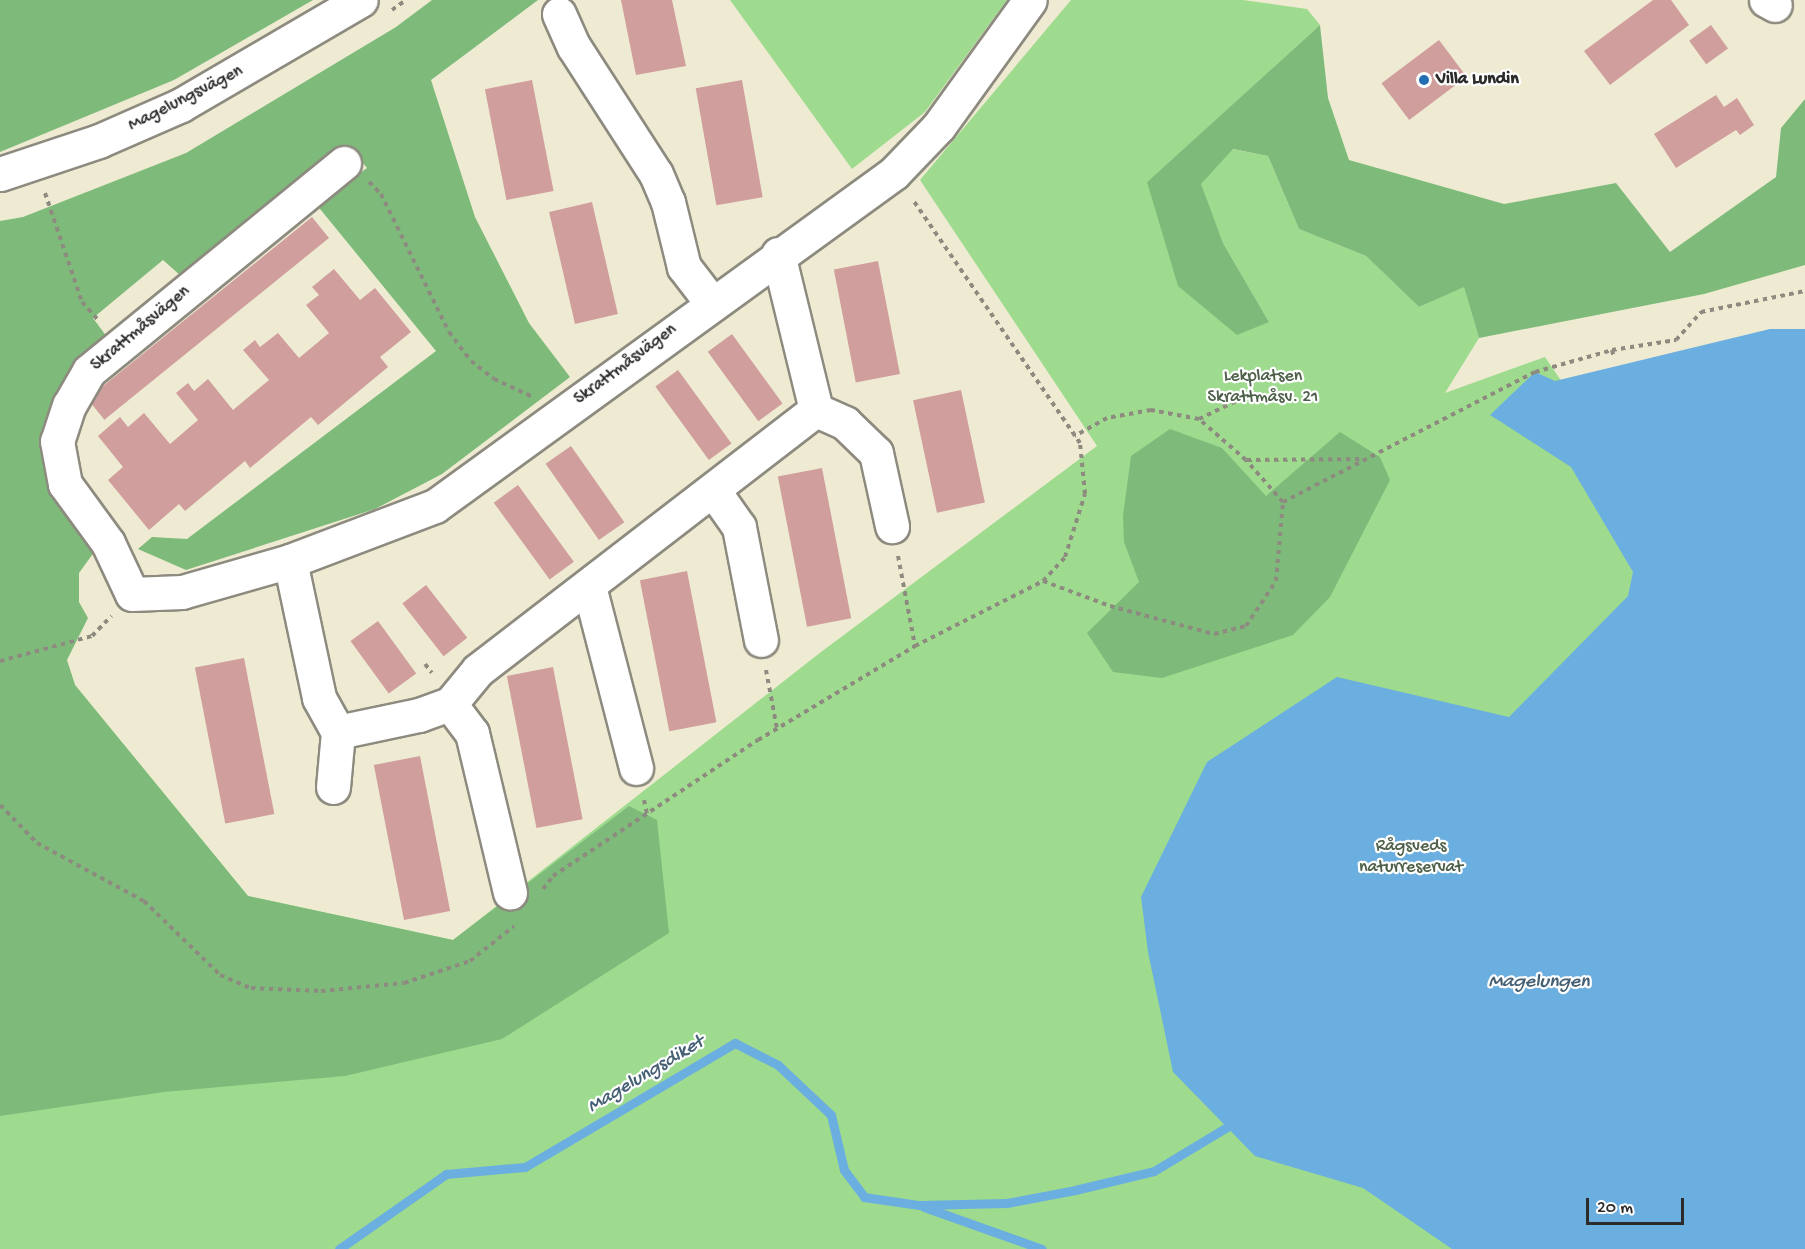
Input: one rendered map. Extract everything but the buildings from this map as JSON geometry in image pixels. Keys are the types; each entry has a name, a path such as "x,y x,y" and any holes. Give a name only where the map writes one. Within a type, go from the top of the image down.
{"street":[{"name":"Magelungsvägen","path":"0,174 99,141 181,105 361,0"},
{"name":"Skrattmåsvägen","path":"344,163 89,371 69,405 57,441 65,484 108,543 132,594 182,592 290,561 435,506 711,302 894,172 939,126 1030,0"},
{"path":"559,14 574,47 657,174 668,202 684,267 711,302"},
{"path":"778,254 816,410"},
{"path":"338,732 419,715 450,705 478,670 816,410"},
{"path":"816,410 845,423 876,453 892,526"},
{"path":"713,490 739,527 761,640"},
{"path":"290,561 319,698 338,732 333,788"},
{"path":"589,586 636,768"},
{"path":"450,705 472,733 522,904"}],"path":[{"path":"344,163 381,194 448,332 471,361 494,379 564,411"},
{"path":"0,805 37,843 144,901 220,975 251,988 321,991 404,983 470,961 522,904 553,876 777,729 915,646 1042,581 1065,557 1085,494 1080,443 894,172"},
{"path":"44,192 72,263 81,302 120,345"},
{"path":"1283,502 1535,372 1612,350 1676,340 1701,312 1805,291"},
{"path":"1612,350 1614,358"},
{"path":"1199,419 1236,400"},
{"path":"1042,581 1110,606 1214,634 1246,626 1276,581 1283,502 1246,460 1199,419 1151,410 1107,418 1075,436"},
{"path":"1246,460 1364,459"},
{"path":"892,526 915,646"},
{"path":"0,661 92,636 132,594"},
{"path":"761,640 777,729"}],"green space":[{"path":"0,0 313,0 174,80 0,152"},
{"path":"432,0 538,0 431,80 475,217 529,323 570,377 442,474 375,509 186,570 138,549 152,537 187,539 436,351 316,204 367,168 348,145 181,276 163,260 93,318 107,337 57,402 97,548 79,573 79,602 88,618 67,660 75,685 248,896 453,940 629,806 657,820 669,933 502,1039 345,1076 164,1092 0,1116 0,221 23,217 186,153 396,27"},
{"path":"730,0 1007,0 925,112 852,169"},
{"name":"Rågsveds naturreservat","path":"1071,0 1243,0 1307,9 1320,25 1147,182 1269,322 1223,243 1200,184 1232,149 1268,156 1299,229 1366,256 1419,307 1464,286 1479,338 1445,393 1545,357 1805,738 1805,1249 0,1249 0,465 75,685 248,896 453,940 821,652 1097,446 920,180"},
{"path":"1320,25 1328,98 1349,160 1504,204 1616,183 1670,252 1776,177 1781,128 1805,99 1805,265 1704,294 1479,338 1464,287 1419,307 1366,256 1299,229 1268,156 1233,149 1201,184 1223,243 1269,322 1237,335 1178,286 1147,182"},
{"path":"1170,429 1222,448 1266,496 1340,432 1380,457 1390,480 1330,597 1293,635 1162,678 1113,672 1087,633 1139,582 1124,542 1123,516 1131,456"}],"water":[{"name":"Magelungen","path":"1770,329 1805,329 1805,1249 1452,1249 1363,1188 1255,1156 1173,1072 1148,952 1141,897 1207,762 1337,677 1509,717 1628,596 1633,572 1571,467 1490,415 1535,372 1555,381"}],"waterway":[{"name":"Magelungsdiket","path":"339,1249 446,1174 525,1167 735,1043 778,1065 831,1115 844,1170 864,1197 919,1205 1007,1203 1075,1190 1154,1171 1227,1127"},
{"name":"Magelungsdiket","path":"924,1207 1042,1249"}],"place":[{"name":"Villa Lundin","path":"1424,80"}],"park label":[{"name":"Lekplatsen Skrattmåsv. 21","path":"1263,388"}]}
